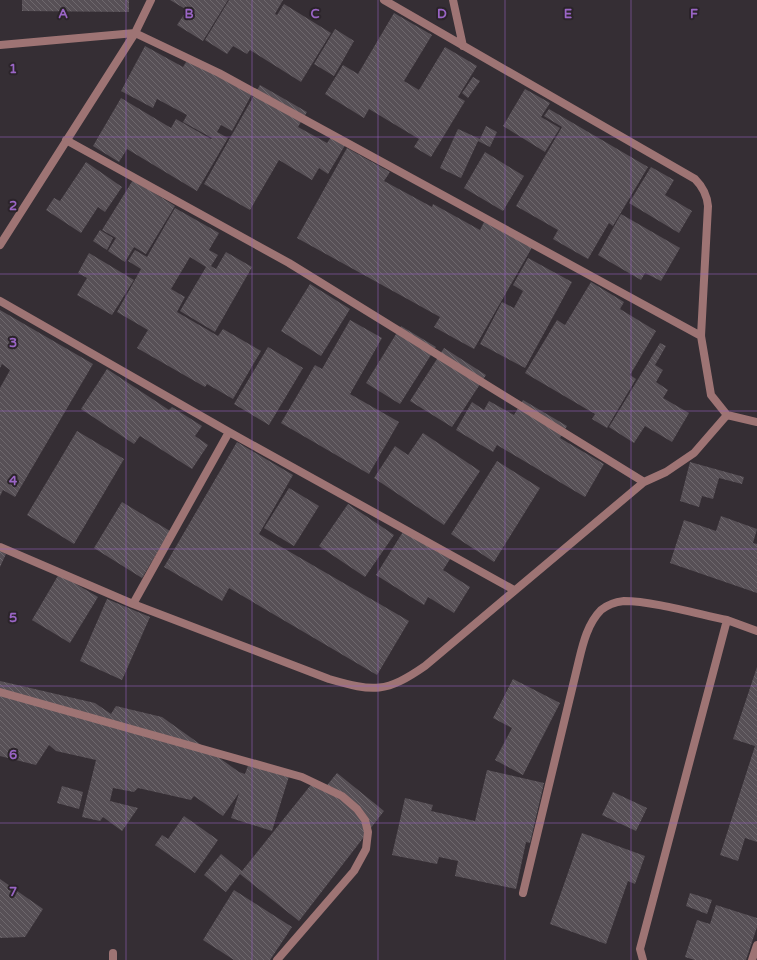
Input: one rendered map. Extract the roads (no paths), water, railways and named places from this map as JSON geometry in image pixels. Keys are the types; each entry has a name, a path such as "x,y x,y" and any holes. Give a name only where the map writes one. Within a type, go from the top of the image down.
{"street":[{"path":"0,245 135,33 151,0"},
{"path":"384,0 695,179 701,185 708,206 701,336 711,395 727,414 757,422"},
{"path":"453,0 463,46"},
{"path":"0,44 135,33 219,73 701,336"},
{"path":"66,140 289,263 644,482"},
{"path":"0,301 229,432 514,590"},
{"path":"0,547 133,604 329,679 350,685 378,689 402,682 425,666 644,482 666,472 694,453 727,414"},
{"path":"133,604 229,432"},
{"path":"523,893 584,638 594,618 610,604 623,601 652,605 727,620 757,631"},
{"path":"643,960 640,949 727,620"},
{"path":"0,692 302,777 342,796 357,809 365,820 368,832 366,848 354,871 277,960"},
{"path":"752,960 757,945"}]}
